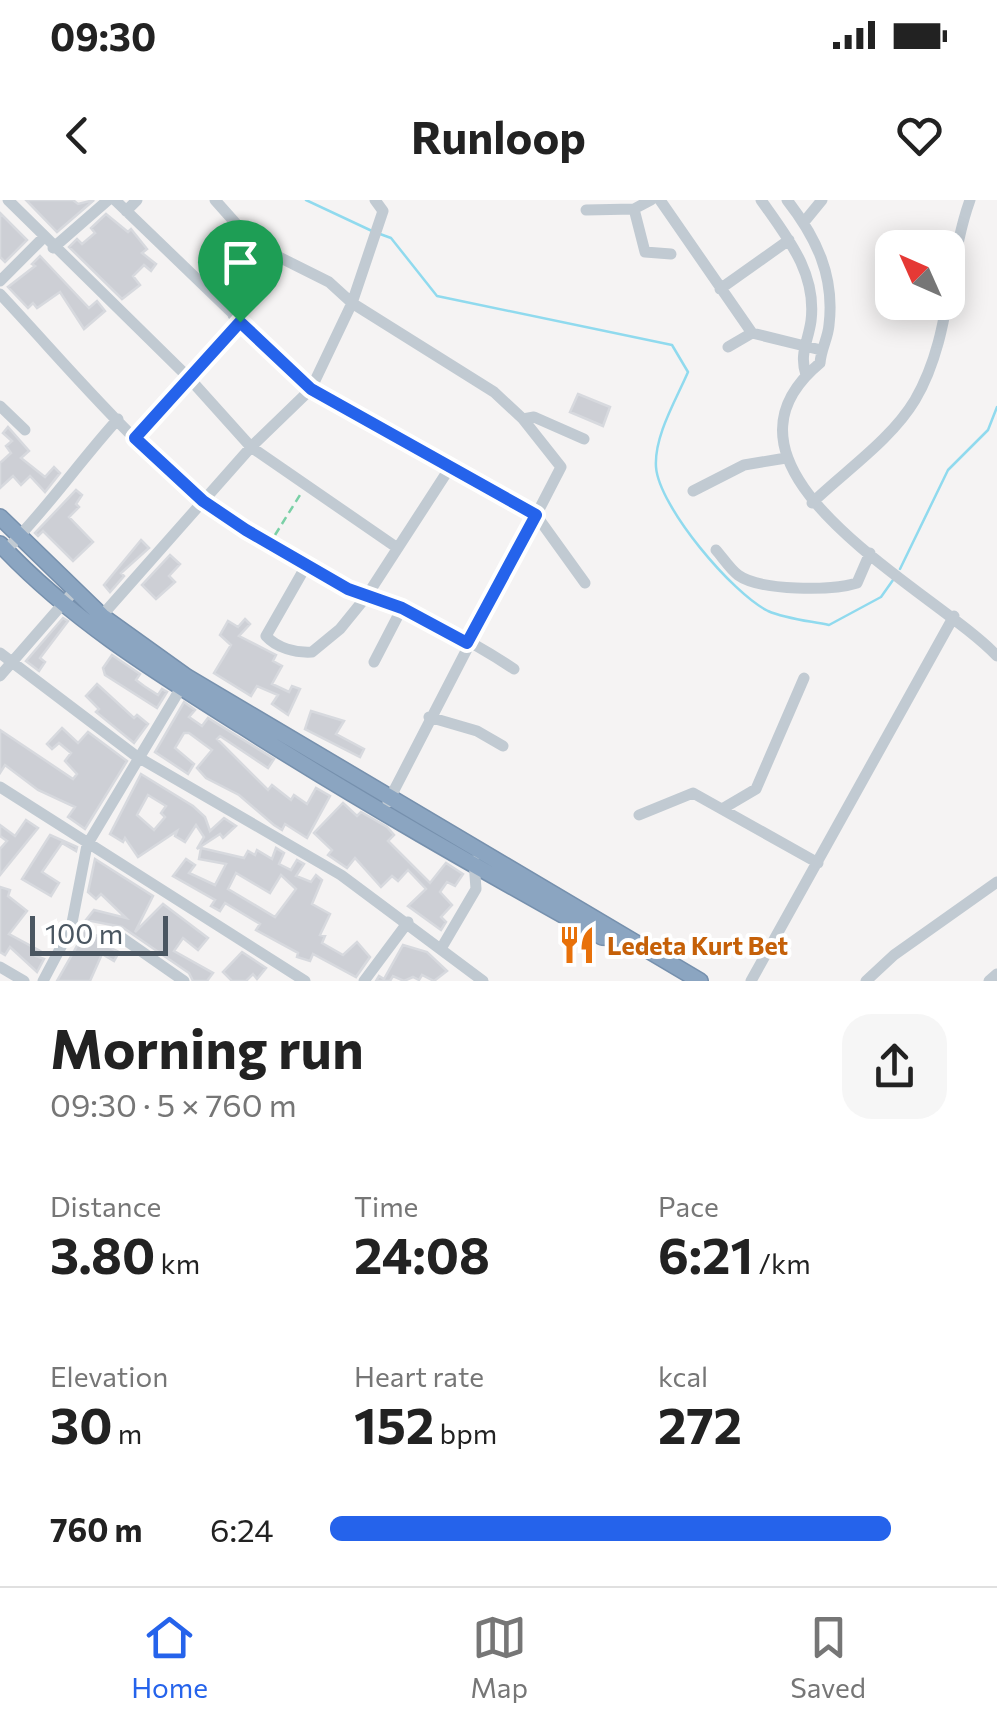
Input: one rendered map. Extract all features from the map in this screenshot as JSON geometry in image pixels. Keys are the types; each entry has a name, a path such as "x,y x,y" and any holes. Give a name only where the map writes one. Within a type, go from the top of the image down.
{"highway":[{"path":"0,516 74,590 96,622"},
{"path":"3,547 61,603 258,727 472,846 528,888"},
{"path":"258,727 381,815 474,868 528,888 700,981"}],"street":[{"path":"8,200 190,378 251,446 396,547"},
{"path":"0,282 111,200 311,389 536,515 585,583"},
{"path":"126,211 137,200"},
{"path":"215,200 254,245 330,282 352,303 494,392 524,420 561,467 381,815"},
{"path":"586,210 634,209 651,200"},
{"path":"660,200 752,333 822,350"},
{"path":"761,200 789,240 810,282 812,312 801,358 806,375"},
{"path":"787,200 804,222 827,271 829,326 820,363 806,375 786,408 786,458 812,503 870,554 954,616 997,656"},
{"path":"804,222 822,200"},
{"path":"812,503 904,416 922,387 951,293 970,200"},
{"path":"96,622 251,446 311,389 352,303 380,203"},
{"path":"634,209 645,252 671,254"},
{"path":"720,289 789,240"},
{"path":"135,438 190,378 236,318 275,256"},
{"path":"0,294 135,438 203,501 306,566 366,597 402,608 514,669"},
{"path":"728,347 752,333"},
{"path":"0,406 25,430"},
{"path":"524,420 534,416 584,438"},
{"path":"3,547 20,537 118,419"},
{"path":"693,491 744,465 786,458"},
{"path":"306,566 267,639 288,650 312,652 340,629 366,597 449,469"},
{"path":"716,550 739,576 770,585 840,589 857,583 870,554"},
{"path":"0,676 74,590"},
{"path":"374,662 402,608"},
{"path":"751,981 954,616"},
{"path":"0,653 136,756 252,820 408,922 483,981"},
{"path":"722,809 756,790 804,678"},
{"path":"43,981 71,928 87,844 136,756 184,682"},
{"path":"430,718 477,731 503,746"},
{"path":"0,787 305,981"},
{"path":"639,815 692,794 818,863"},
{"path":"442,947 472,899 478,881 472,846"},
{"path":"866,981 894,956 997,882"},
{"path":"364,981 408,922"},
{"path":"118,935 184,981"},
{"path":"0,967 24,981"},
{"path":"989,981 997,974"}],"path":[{"path":"269,544 306,486"}],"building":[{"path":"26,200 73,200 78,204 94,200 57,232"},
{"path":"0,213 27,240 5,262 0,257"},
{"path":"106,214 128,232 131,229 147,249 142,253 156,264 151,271 144,265 133,276 140,285 122,299 69,247 77,239 82,244 95,233 91,228"},
{"path":"40,256 89,308 97,301 105,311 84,329 60,292 37,308 33,303 28,308 8,287 35,266 32,264"},
{"path":"578,394 610,407 603,426 570,412"},
{"path":"8,427 29,451 21,458 45,477 54,467 60,473 45,492 30,476 21,485 13,476 0,488 0,463 11,453 6,446 12,441 3,433"},
{"path":"76,490 82,495 76,504 79,507 69,517 93,542 73,561 43,531 38,536 35,533"},
{"path":"141,540 149,548 121,573 124,576 110,592 104,585"},
{"path":"170,555 180,564 169,576 175,582 156,599 142,585"},
{"path":"63,618 68,621 40,658 45,662 39,671 26,661"},
{"path":"245,619 250,624 239,636 276,655 273,661 282,666 272,684 289,692 292,686 300,689 288,715 272,704 278,695 257,686 251,696 214,673 231,645 220,635 228,621 238,627"},
{"path":"112,655 140,674 136,680 144,686 158,695 162,689 167,692 157,708 105,675 103,668"},
{"path":"97,684 134,718 137,715 148,724 134,743 96,712 99,709 86,696"},
{"path":"184,702 195,710 189,717 202,726 208,718 274,759 268,768 220,736 217,739 268,790 272,785 291,800 294,795 307,804 316,788 330,796 307,838 285,824 282,830 239,795 206,778 197,768 212,750 189,733 184,733 175,748 194,764 188,774 155,752"},
{"path":"311,711 344,721 336,734 364,749 360,757 305,729"},
{"path":"62,728 78,743 88,732 127,761 85,829 68,817 75,807 38,790 5,765 0,773 0,730 73,779 77,774 65,761 71,753 59,743 52,749 47,744"},
{"path":"141,774 193,806 205,817 210,831 224,818 236,826 223,838 220,834 197,849 204,837 196,825 185,842 175,836 177,831 138,857 125,838 123,842 110,834","holes":["148,795 166,806 161,813 165,817 154,830 137,815"]},
{"path":"343,803 357,816 361,812 387,827 394,835 388,841 430,883 446,863 463,874 455,886 447,882 440,892 452,905 441,917 446,922 441,930 408,906 426,889 408,870 398,881 392,876 381,887 355,858 347,868 328,855 332,850 314,833"},
{"path":"26,820 38,828 0,875 0,849 7,841 0,836 0,825 15,836"},
{"path":"50,835 77,847 76,851 62,843 42,872 59,883 51,896 22,879"},
{"path":"201,848 244,858 248,851 255,855 257,850 272,859 276,848 284,853 279,864 291,870 297,860 304,864 296,876 311,882 316,875 322,880 312,904 330,914 320,935 325,936 322,943 343,955 357,942 370,957 356,977 313,954 310,961 297,957 298,953 256,930 260,924 225,903 220,911 211,906 215,900 173,876 186,859 195,865 189,873 215,885 226,864 199,859","holes":["236,873 270,893 281,875 296,889 275,917 228,889"]},
{"path":"95,859 153,896 135,932 163,904 208,938 198,950 183,938 174,951 213,973 207,981 193,981 189,973 122,927 86,920 94,910 126,918 101,894 96,899 88,892"},
{"path":"0,887 10,890 8,896 27,911 9,934 40,951 36,956 44,959 37,972 10,947 5,955 0,952"},
{"path":"80,929 105,939 103,944 119,952 114,961 102,954 90,981 57,981 82,937"},
{"path":"403,945 427,952 447,971 434,981 422,975 419,980 413,977 404,981 393,976 390,981 376,981 379,976 384,979"},
{"path":"242,952 266,968 257,979 253,974 246,981 232,981 223,972"}],"waterway":[{"path":"306,200 372,231"},
{"path":"380,234 391,238 437,296 672,345 688,372 658,443 656,467 660,484 700,548 753,602 775,614 829,625 881,597 893,580"},
{"path":"900,569 948,470 988,430 997,407"}],"place":[{"name":"Ledeta Kurt Bet","path":"577,945"}],"route":[{"path":"240,322 311,389 536,515 467,643 402,608 348,589 246,530 203,501 135,438 240,322"}]}
